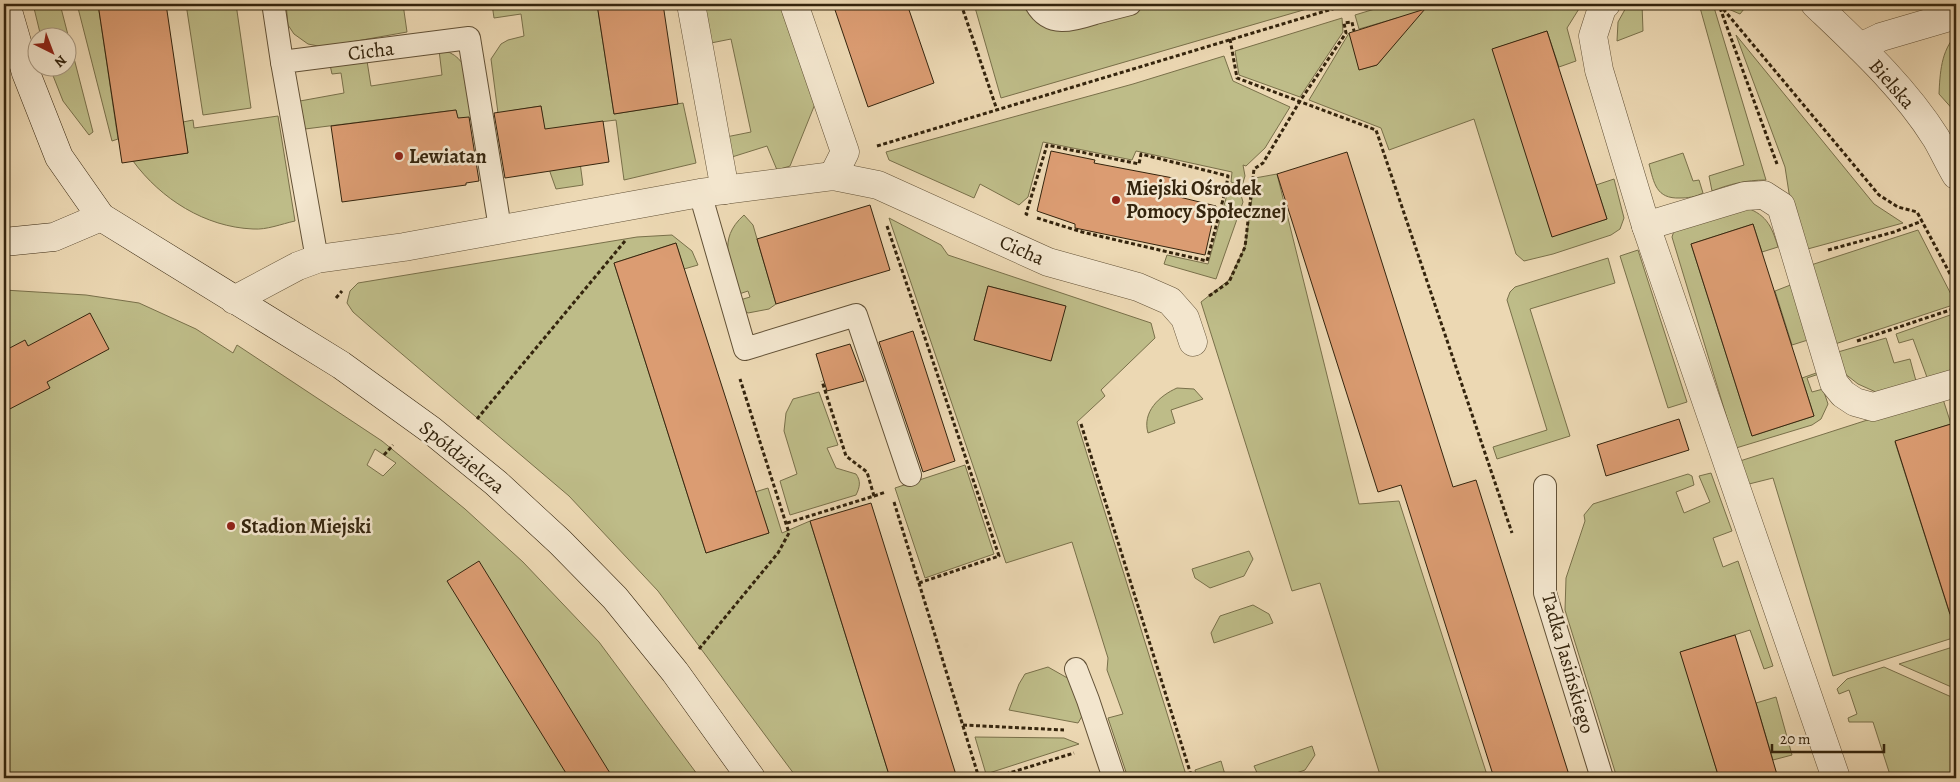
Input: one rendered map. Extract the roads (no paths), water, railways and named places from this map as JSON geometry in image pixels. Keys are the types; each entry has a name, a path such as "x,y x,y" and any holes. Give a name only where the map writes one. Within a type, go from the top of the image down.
{"street":[{"path":"4,242 54,236 100,217 59,157 26,73 6,4"},
{"path":"691,4 712,191"},
{"path":"794,4 839,164"},
{"path":"1606,4 1602,8 1593,36 1599,70 1646,226 1836,778"},
{"name":"Bielska","path":"1816,4 1860,47 1900,91 1935,137 1956,175"},
{"path":"1860,47 1881,37 1956,15"},
{"name":"Cicha","path":"234,300 298,266 317,259 404,246 712,191 839,164 878,185 1048,262 1138,287 1170,301 1185,318 1193,342"},
{"path":"1646,226 1745,196 1764,195 1781,206 1834,383 1855,402 1873,407 1956,383"},
{"name":"Spółdzielcza","path":"100,217 340,365 431,430 496,483 560,542 615,598 669,665 751,778"}],"lane":[{"path":"1036,4 1042,12 1052,19 1065,22 1119,5"},
{"path":"274,9 317,259"},
{"name":"Cicha","path":"282,62 469,38 500,228"},
{"path":"712,191 745,349 856,315 910,476"},
{"name":"Tadka Jasińskiego","path":"1545,486 1546,593 1602,778"},
{"path":"1076,669 1114,778"}],"place":[{"name":"Lewiatan","path":"399,156"},
{"name":"Miejski Ośrodek Pomocy Społecznej","path":"1116,200"},
{"name":"Stadion Miejski","path":"231,526"}]}
